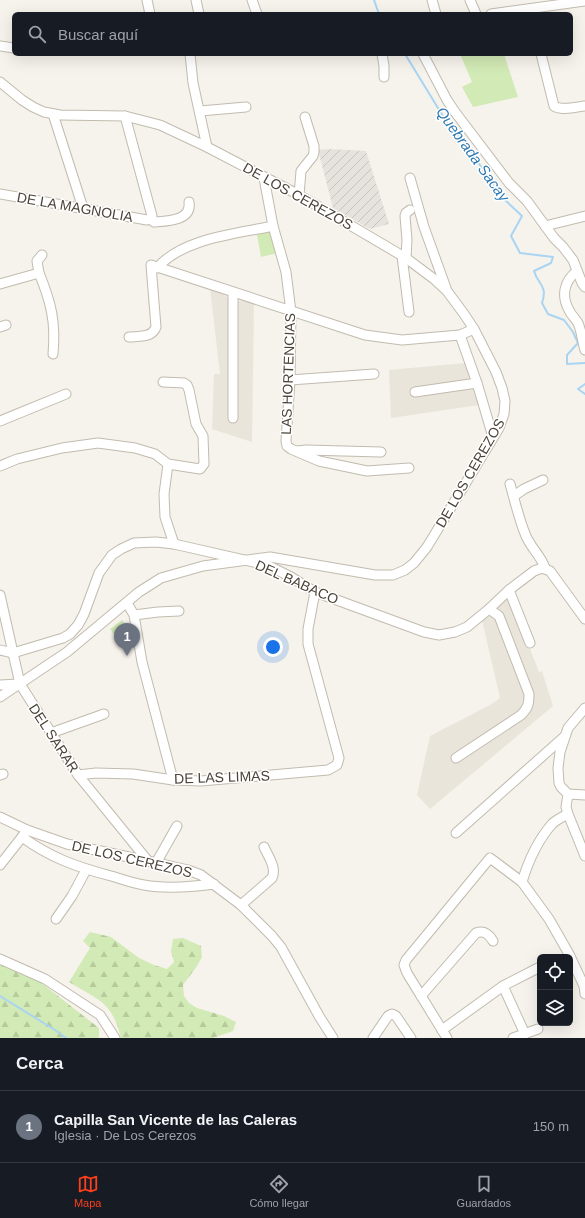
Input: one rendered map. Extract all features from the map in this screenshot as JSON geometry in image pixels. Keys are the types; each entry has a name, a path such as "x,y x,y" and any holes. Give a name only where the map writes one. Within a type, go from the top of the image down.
{"street":[{"path":"147,0 150,12"},
{"path":"196,0 199,12"},
{"path":"252,0 256,12"},
{"path":"432,0 435,12"},
{"path":"470,0 475,12"},
{"path":"518,12 531,11 581,1"},
{"path":"0,46 12,48"},
{"path":"190,56 193,83 207,147"},
{"path":"382,56 384,77"},
{"path":"424,56 447,100 459,118 509,183 528,201 545,226 573,260 577,272 585,287"},
{"path":"542,56 554,106 557,108 585,106"},
{"name":"DE LOS CEREZOS","path":"0,82 12,93 33,107 53,114 125,116 160,125 207,147 299,195 404,257 434,278 448,291 474,329 496,372 505,401 504,414 499,428 426,547 414,562 405,570 393,575 375,575 270,557 203,566 161,578 139,592 66,653 0,697"},
{"path":"200,111 246,107"},
{"path":"53,114 83,208"},
{"path":"125,116 152,216 151,219"},
{"path":"299,195 301,171 313,156 314,152 314,146 305,117"},
{"name":"LAS HORTENCIAS","path":"264,178 273,226 286,272 291,312 287,446 319,461 367,471 408,468"},
{"path":"410,178 424,227 448,291"},
{"name":"DE LA MAGNOLIA","path":"0,194 147,220 151,219 154,222 164,222 183,217 189,210 189,202"},
{"path":"409,312 404,257 407,240 405,216 406,212 410,210"},
{"path":"545,226 585,216"},
{"path":"154,267 169,256 185,248 209,240 273,226"},
{"path":"42,255 37,260 37,269 48,296 53,314 55,334 53,354"},
{"path":"154,267 365,335 402,340 460,335 474,329"},
{"path":"129,337 146,336 153,333 156,327 154,267"},
{"path":"577,272 571,276 566,284 564,292 565,302 582,332 585,350"},
{"path":"0,284 39,273"},
{"path":"233,293 233,418"},
{"path":"460,335 477,383 493,437"},
{"path":"290,380 374,374"},
{"path":"0,466 17,459 62,448 98,443 135,448 155,454 168,464 200,469 204,464 203,436 196,424 187,385 184,383 163,382"},
{"path":"415,392 477,383"},
{"path":"0,421 66,394"},
{"path":"295,451 381,452"},
{"path":"168,464 164,494 165,518 174,544"},
{"path":"514,496 524,489 543,480"},
{"path":"510,484 525,534 530,545 542,561 545,568 550,571 585,619"},
{"name":"DEL BABACO","path":"13,653 63,638 70,634 78,625 84,614 99,573 112,555 121,548 134,543 156,542 174,544 248,560 273,568 315,592 424,632 439,635 455,632 467,627 509,590 534,571 545,568"},
{"path":"509,590 530,643"},
{"name":"DE LAS LIMAS","path":"78,775 96,773 133,774 173,780 201,781 328,770 337,765 339,758 308,644 308,630 315,592"},
{"name":"DEL SARAR","path":"0,595 20,684 78,775 152,862"},
{"path":"127,603 134,615 142,662 173,780"},
{"path":"456,758 521,715 528,708 529,694 499,616 489,609"},
{"path":"134,615 179,611"},
{"path":"0,650 13,653"},
{"path":"0,685 20,684"},
{"path":"585,708 568,728 560,752 558,768 561,787 568,794 585,795"},
{"path":"51,733 104,714"},
{"path":"456,833 565,736"},
{"path":"568,794 566,807 585,856"},
{"path":"522,882 526,870 543,837 553,824 568,814"},
{"name":"DE LOS CEREZOS","path":"0,816 25,834 188,870 201,875 241,905 281,947 319,1016 333,1038"},
{"path":"152,862 177,826"},
{"path":"0,865 25,834 47,854 86,870 126,881 156,886 196,886 214,884"},
{"path":"241,905 272,878 274,874 274,869 264,847"},
{"path":"537,969 503,986 444,1034 404,968 406,960 490,858 522,882 549,919 565,954"},
{"path":"56,919 72,896 86,870"},
{"path":"422,996 476,933 480,931 486,932 490,935 493,941"},
{"path":"0,959 45,979 100,1015 115,1038"},
{"path":"573,968 584,986 585,994"},
{"path":"503,986 525,1034"},
{"path":"373,1038 388,1016 392,1014 396,1016 411,1038"},
{"path":"513,1038 538,1029"}],"shaded area":[{"path":"329,149 366,151 389,224 370,229 333,208 318,150"},
{"path":"210,288 233,300 254,303 252,442 212,429 214,374 220,374"},
{"path":"466,363 479,405 391,418 389,370"},
{"path":"509,595 539,672 542,671 553,706 430,809 417,795 430,736 490,705 500,698 482,620 490,615"}],"green space":[{"path":"461,56 505,56 518,97 473,107 462,87 472,82"},
{"path":"271,230 278,253 261,257 257,235"},
{"path":"122,620 128,628 116,637 110,629"},
{"path":"90,932 111,937 139,958 167,969 174,962 171,951 173,939 183,938 201,946 202,957 183,985 184,996 189,1003 197,1008 224,1016 236,1022 233,1031 213,1038 121,1038 113,1016 108,1009 96,998 69,982 90,948 83,941"},
{"path":"0,964 40,982 99,1028 99,1038 0,1038"}],"waterway":[{"name":"Quebrada Sacay","path":"374,0 378,12"},
{"name":"Quebrada Sacay","path":"406,56 449,126 468,146 488,178 505,200 522,216 511,236 520,253 553,257 551,263 534,271 544,292 542,303 548,314 564,320 573,332 578,343 567,355 567,364 585,363"},
{"name":"Quebrada Sacay","path":"585,384 578,389 585,394"},
{"path":"0,996 66,1038"}],"place":[{"name":"Capilla San Vicente de las Caleras","path":"127,656"}]}
